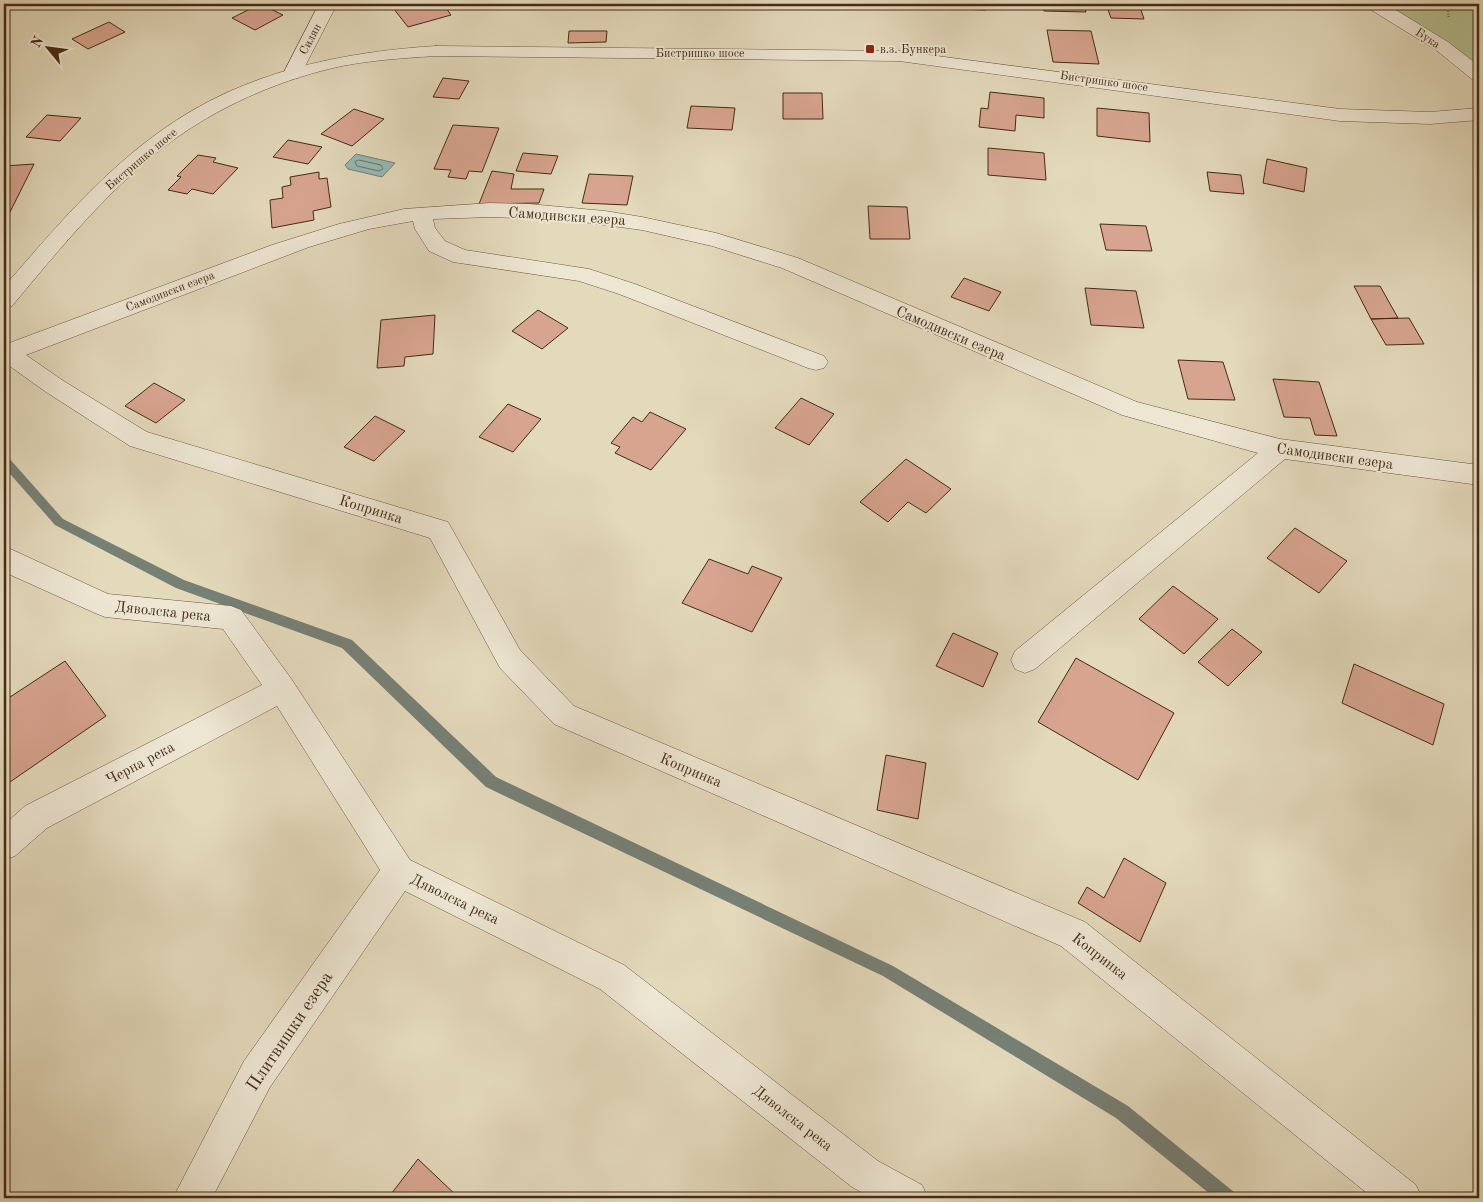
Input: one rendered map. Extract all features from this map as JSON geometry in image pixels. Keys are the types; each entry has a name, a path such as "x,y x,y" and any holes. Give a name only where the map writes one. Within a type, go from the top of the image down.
{"street":[{"name":"Силян","path":"292,74 328,4"},
{"name":"Бука","path":"1374,4 1468,64 1479,76"},
{"name":"Бистришко шосе","path":"4,301 62,232 124,170 177,128 234,97 292,74 342,61 394,53 436,51 899,56 1340,115 1430,118 1479,114"},
{"name":"Самодивски езера","path":"6,353 293,245 361,224 422,214 522,210 635,221 693,233 741,246 790,264 1130,410 1280,449 1479,475"},
{"path":"422,214 425,229 437,246 461,256 581,274 627,289 816,362"},
{"name":"Копринка","path":"6,353 54,386 139,439 439,530 510,659 564,715 1073,934 1403,1198"},
{"path":"1025,660 1280,449"},
{"name":"Дяволска река","path":"4,557 7,561 105,605 231,618 282,689 399,871 612,977 865,1174 909,1198"},
{"name":"Черна река","path":"4,845 36,817 282,689"},
{"name":"Плитвишки езера","path":"192,1198 257,1074 399,871"}],"green space":[{"path":"1373,4 1479,4 1479,76 1467,64"}],"water":[{"path":"356,154 395,163 382,177 348,169 345,165"}],"building":[{"path":"260,4 283,15 255,30 232,18"},
{"path":"390,4 443,4 451,15 408,27"},
{"path":"927,4 986,4 986,10 927,8"},
{"path":"1043,4 1083,4 1086,12 1044,11"},
{"path":"1106,4 1139,4 1144,19 1111,18"},
{"path":"109,22 125,32 88,49 72,39"},
{"path":"1047,30 1091,31 1099,64 1053,62"},
{"path":"569,31 607,31 606,42 568,43"},
{"path":"443,78 469,81 459,99 433,97"},
{"path":"990,92 1044,98 1044,118 1016,115 1015,131 979,127 981,108 988,109"},
{"path":"783,93 822,93 823,119 783,119"},
{"path":"691,106 735,108 732,130 687,128"},
{"path":"1097,108 1149,113 1150,142 1097,136"},
{"path":"354,109 384,119 352,146 321,134"},
{"path":"47,115 81,118 60,141 26,137"},
{"path":"453,125 499,128 482,172 469,171 466,179 448,177 451,170 434,169"},
{"path":"288,140 322,147 308,164 273,157"},
{"path":"988,148 1044,153 1046,180 988,175"},
{"path":"523,153 558,156 551,174 516,171"},
{"path":"198,155 216,158 213,162 238,168 213,194 192,189 187,194 168,190 181,177 177,176"},
{"path":"1267,159 1307,168 1304,192 1263,183"},
{"path":"34,164 8,216 4,216 4,166"},
{"path":"492,171 514,174 511,189 544,189 539,203 479,204"},
{"path":"319,172 319,179 327,178 331,207 313,211 314,220 272,228 270,200 283,198 282,187 291,185 290,177"},
{"path":"1207,172 1241,175 1244,194 1210,191"},
{"path":"589,174 633,176 627,205 582,203"},
{"path":"868,206 907,207 910,239 870,239"},
{"path":"1100,224 1146,226 1152,251 1106,250"},
{"path":"964,278 1001,292 989,311 951,297"},
{"path":"1354,286 1380,286 1398,318 1371,319"},
{"path":"1085,288 1136,291 1144,328 1091,325"},
{"path":"538,310 568,328 542,349 512,331"},
{"path":"435,315 433,354 405,357 404,366 377,368 381,320"},
{"path":"1409,318 1424,344 1386,345 1371,319"},
{"path":"1178,360 1223,362 1235,400 1188,399"},
{"path":"1273,379 1319,382 1337,436 1315,435 1310,418 1284,417"},
{"path":"154,383 185,400 156,423 125,406"},
{"path":"801,398 834,414 809,445 775,428"},
{"path":"508,404 541,419 513,452 479,437"},
{"path":"650,412 686,429 651,470 615,453 620,447 611,443 633,417 642,422"},
{"path":"375,416 405,431 374,461 344,447"},
{"path":"906,459 951,489 926,513 908,502 888,522 860,502"},
{"path":"1295,528 1347,561 1319,593 1267,558"},
{"path":"709,559 748,574 752,566 782,578 752,632 682,603"},
{"path":"1173,586 1218,619 1184,654 1139,619"},
{"path":"1232,629 1262,652 1228,686 1198,662"},
{"path":"953,633 998,653 983,687 936,666"},
{"path":"1076,658 1174,713 1138,780 1038,722"},
{"path":"65,661 106,716 7,784 4,778 4,701"},
{"path":"1354,664 1444,704 1433,745 1342,703"},
{"path":"886,755 926,763 918,819 877,810"},
{"path":"1124,858 1166,883 1140,942 1078,903 1087,887 1104,898"},
{"path":"418,1159 459,1198 388,1198"}],"waterway":[{"path":"4,460 59,522 180,584 347,644 491,782 888,971 1122,1112 1228,1198"}],"place":[{"name":"в.з. Бункера","path":"870,49"}]}
